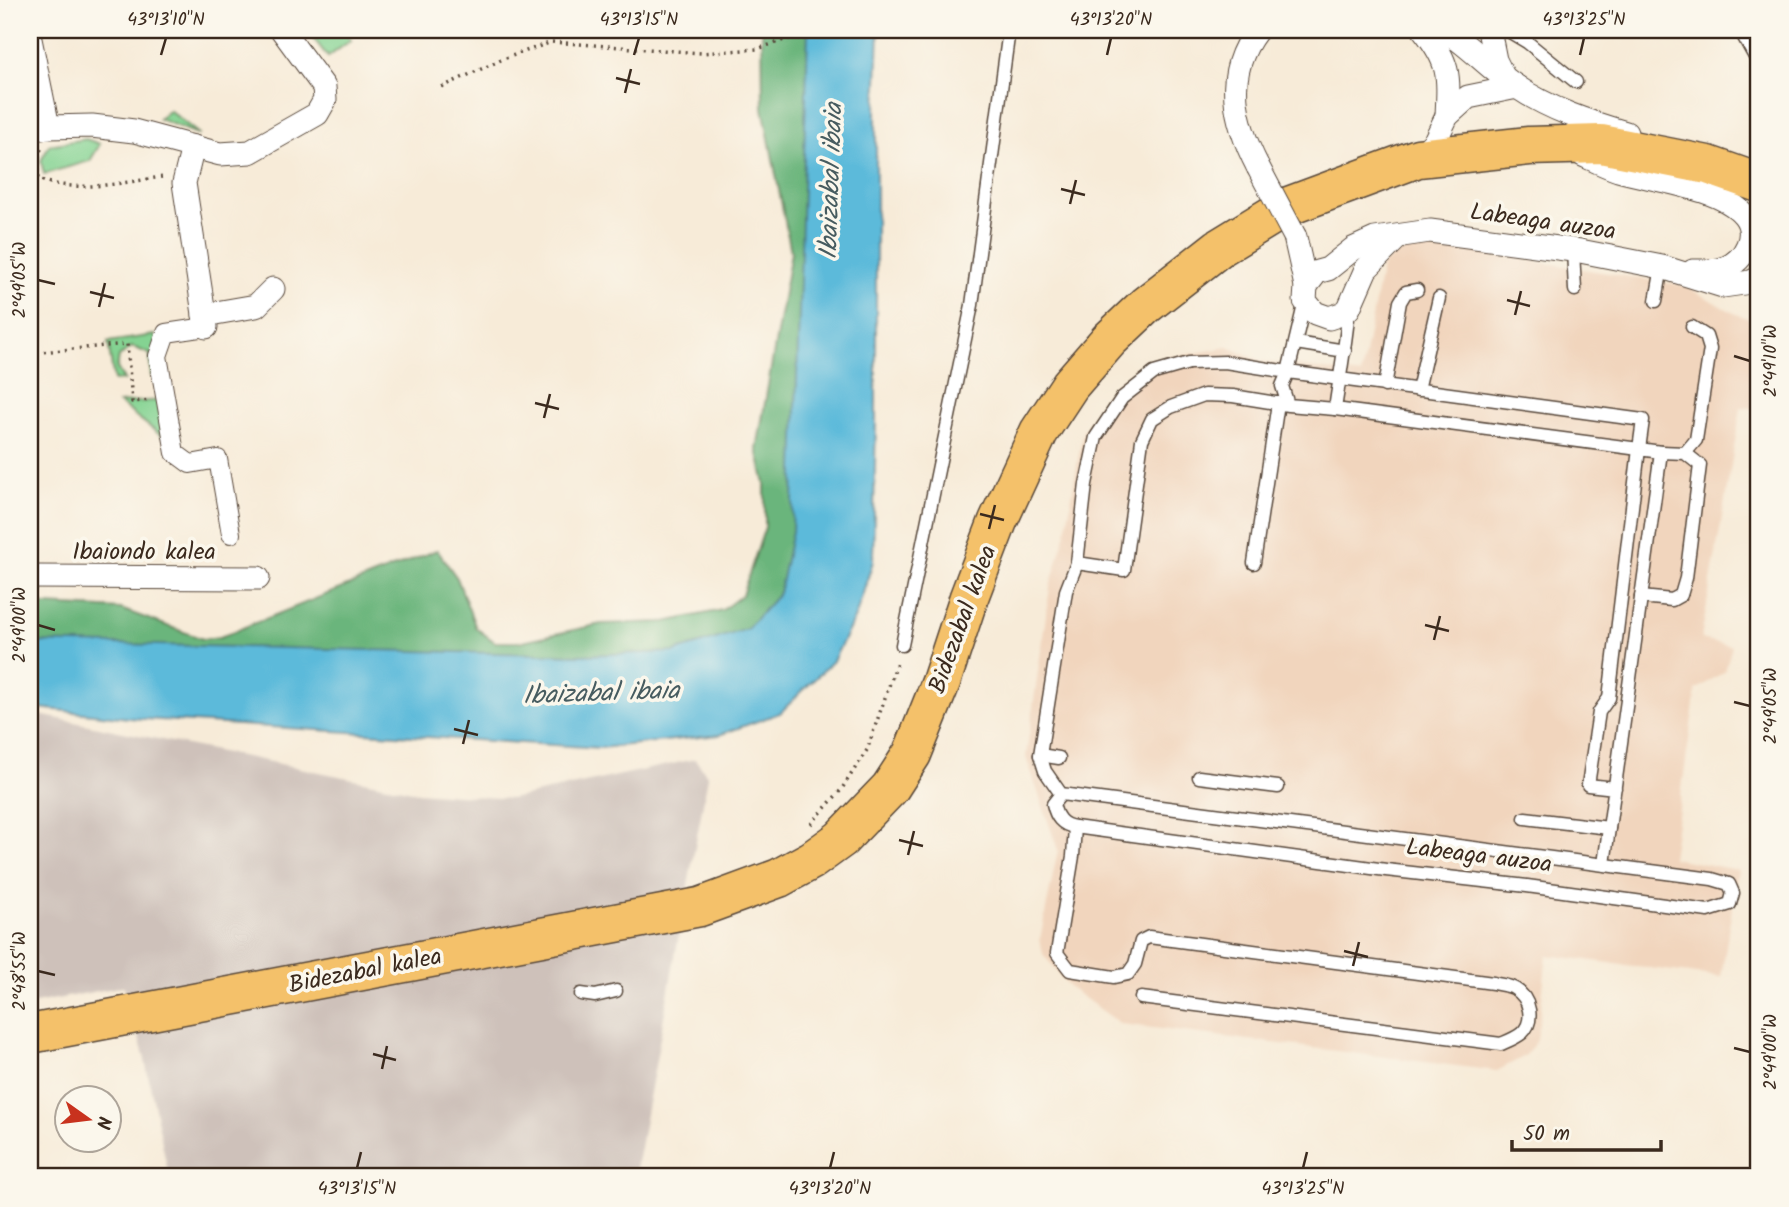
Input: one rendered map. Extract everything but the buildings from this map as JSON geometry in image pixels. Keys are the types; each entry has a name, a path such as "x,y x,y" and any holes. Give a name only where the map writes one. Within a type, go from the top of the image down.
{"highway":[{"path":"1529,146 1601,144 1708,164 1759,183"},
{"path":"1529,146 1687,174 1731,188 1759,201"},
{"name":"Bidezabal kalea","path":"30,1034 700,907 779,878 813,860 865,816 890,788 912,754 941,682 998,521 1039,432 1070,385 1109,340 1146,305 1219,248 1286,207 1418,158 1529,146"}],"street":[{"path":"30,38 39,129 92,126 134,131 220,154 250,152 317,114 325,100 324,87 282,30"},
{"path":"1257,30 1249,40 1238,64 1235,95 1237,115 1244,141 1295,237 1309,308 1321,317 1337,317 1352,301 1366,269 1398,237"},
{"path":"1424,30 1439,51 1448,72"},
{"path":"1489,30 1495,60 1510,82"},
{"path":"1447,116 1448,72 1461,32 1510,82 1540,101 1598,125 1625,132 1708,164"},
{"path":"1418,158 1435,141 1447,116 1468,97 1510,82"},
{"path":"193,147 184,183 205,321"},
{"name":"Labeaga auzoa","path":"1583,155 1617,170 1691,188 1724,200 1744,215 1751,228 1750,240 1744,252 1731,265 1723,269 1670,269"},
{"name":"Labeaga auzoa","path":"1328,269 1353,249 1375,239 1430,231 1573,250 1670,269 1723,286 1757,282"},
{"path":"1295,237 1328,269"},
{"path":"1306,293 1317,272 1336,270 1349,279 1352,301"},
{"path":"231,534 218,459 190,464 175,453 158,356 166,333 256,306 273,289"},
{"path":"30,571 30,577"},
{"name":"Ibaiondo kalea","path":"30,577 258,578"}],"lane":[{"name":"Bidezabal kalea","path":"902,645 972,305 1009,30"},
{"path":"1507,30 1527,42 1576,82"},
{"path":"1740,30 1759,64"},
{"path":"1573,250 1575,290"},
{"path":"1656,301 1670,269"},
{"path":"1385,386 1400,302 1406,292 1417,290"},
{"path":"1254,563 1283,404 1282,386 1296,343 1306,293"},
{"path":"1418,390 1438,298"},
{"path":"1335,409 1352,301"},
{"path":"1685,453 1696,440 1710,349 1706,337 1692,327"},
{"path":"1296,343 1345,351"},
{"path":"1141,998 1502,1044 1523,1032 1528,1025 1529,1012 1527,1000 1515,988 1493,983 1149,937 1141,941 1135,964 1128,974 1114,977 1070,970 1057,953 1073,856 1075,827 1067,826 1056,817 1053,804 1061,794 1045,771 1040,755 1066,591 1077,563 1086,484 1096,437 1122,398 1154,373 1189,363 1225,362 1643,421 1609,698 1599,712 1588,785 1615,788"},
{"path":"1077,563 1125,570 1142,440 1152,419 1171,407 1204,395 1233,396 1685,453 1700,465 1686,578 1681,595 1672,600 1641,597"},
{"path":"1604,864 1661,452"},
{"path":"1040,755 1059,758"},
{"path":"1199,776 1278,787"},
{"name":"Labeaga auzoa","path":"1061,794 1604,864 1729,884 1733,892 1730,904 1708,911 1527,886 1373,869 1075,827"},
{"path":"1525,818 1609,828"},
{"path":"581,994 594,996 616,991"}],"path":[{"path":"442,87 503,59 552,42 702,53 757,49 815,30"},
{"path":"39,129 38,179 50,184 94,185 186,175"},
{"path":"30,353 127,344 132,402 166,399"},
{"name":"Bidezabal kalea","path":"804,831 841,790 867,750 889,693 902,645"}],"shaded area":[{"path":"1434,244 1685,286 1736,314 1759,322 1759,409 1741,407 1701,639 1732,646 1725,671 1696,690 1672,858 1738,870 1721,977 1547,955 1537,1040 1525,1056 1497,1071 1121,1024 1070,988 1043,954 1040,939 1058,850 1026,757 1050,587 1066,532 1083,431 1115,386 1148,362 1228,347 1261,361 1361,375 1382,266 1396,253"},
{"path":"30,713 417,792 511,799 695,759 708,776 636,1169 597,1177 169,1177 144,1055 124,986 30,1004"}],"green space":[{"path":"307,30 343,30 351,40 328,57"},
{"path":"762,30 872,30 830,648 469,713 30,665 30,604 121,609 203,639 220,637 437,550 457,578 476,628 495,642 518,642 601,624 665,622 722,610 742,595 765,527 765,484 757,449 791,252 763,108"},
{"path":"169,110 200,135 159,119"},
{"path":"86,139 100,144 90,161 44,174 41,161 49,145"},
{"path":"155,335 161,374 151,376 150,354 132,347 119,357 117,368 124,380 114,381 108,342"},
{"path":"164,400 167,440 119,403"}],"water":[{"name":"Ibaizabal ibaia","path":"808,30 879,30 873,561 856,615 833,661 780,713 719,735 601,748 129,718 30,707 30,642 580,655 674,652 747,629 779,593 792,531"}]}
